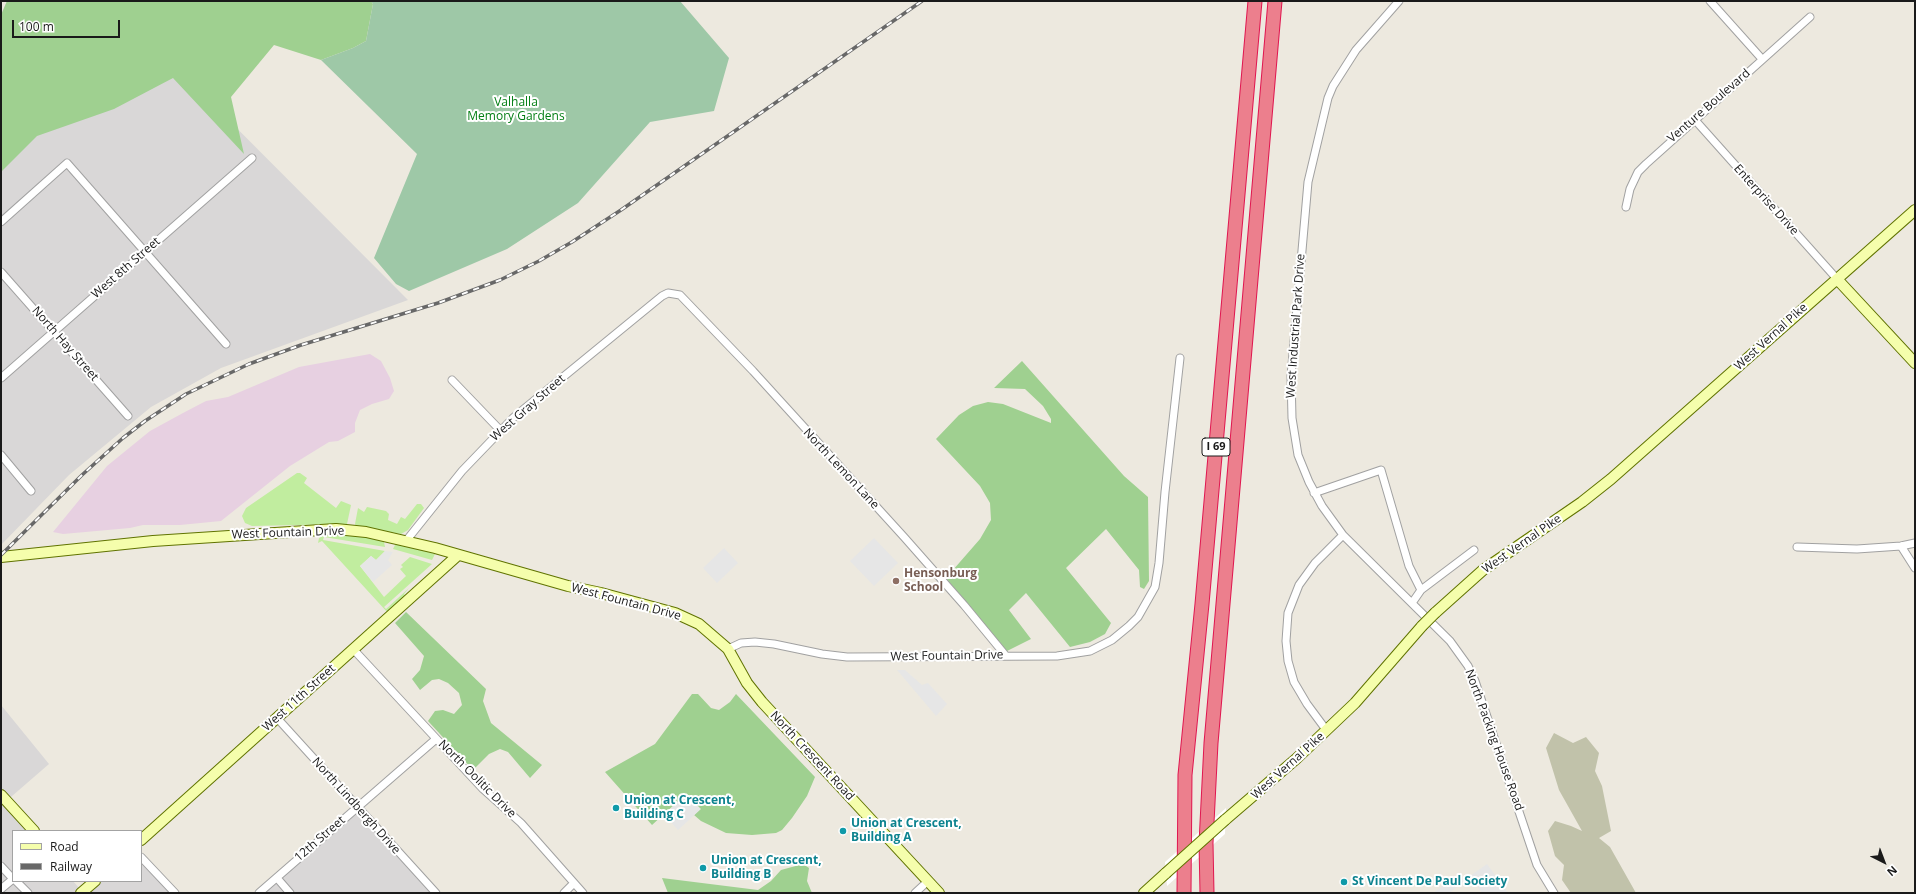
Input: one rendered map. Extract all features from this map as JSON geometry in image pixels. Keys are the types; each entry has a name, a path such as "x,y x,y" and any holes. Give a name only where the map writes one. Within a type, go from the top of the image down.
{"highway":[{"name":"I 69","path":"1184,893 1185,775 1202,604 1255,1"},
{"name":"I 69","path":"1207,893 1206,843 1210,743 1275,1"}],"street":[{"name":"West Industrial Park Drive","path":"1343,535 1314,493 1298,456 1292,418 1290,397 1308,182 1328,98 1333,86 1356,50 1399,1"},
{"path":"1710,1 1762,59"},
{"name":"Venture Boulevard","path":"1626,207 1630,189 1638,172 1660,149 1810,17"},
{"name":"Enterprise Drive","path":"1694,120 1837,279"},
{"name":"West 8th Street","path":"1,378 252,158"},
{"path":"1,222 67,163 226,344"},
{"name":"West Vernal Pike","path":"1144,893 1327,731 1373,685 1422,626 1483,570 1604,485 1915,210"},
{"name":"North Hay Street","path":"1,272 128,416"},
{"path":"1837,279 1915,363"},
{"name":"West Gray Street","path":"406,541 462,471 500,430 543,392 662,296 668,293"},
{"name":"North Lemon Lane","path":"668,293 680,295 753,371 964,604 1006,656"},
{"name":"West Fountain Drive","path":"1,557 168,540 336,529 366,532 406,541 457,556 675,613 698,624 728,649 742,643 764,642 815,653 847,657 1065,655 1090,651 1106,644 1124,631 1138,617 1155,587 1180,358"},
{"path":"452,380 500,430"},
{"path":"1,455 31,491"},
{"path":"1314,493 1381,470 1409,566 1422,590"},
{"path":"1327,731 1302,697 1291,674 1286,646 1288,613 1299,585 1315,563 1343,535"},
{"name":"North Packing House Road","path":"1343,535 1450,641 1468,666 1475,681 1537,865 1554,893"},
{"path":"1797,547 1858,549 1901,546 1915,543"},
{"path":"1901,546 1915,568"},
{"path":"1412,603 1422,590 1474,550"},
{"name":"West 11th Street","path":"142,839 457,556"},
{"name":"North Oolitic Drive","path":"353,649 487,793 520,823 583,893"},
{"name":"North Crescent Road","path":"728,649 747,683 762,702 939,893"},
{"name":"North Lindbergh Drive","path":"277,718 436,893"},
{"name":"12th Street","path":"260,893 358,807 366,802 436,739"},
{"path":"3,801 33,830"},
{"path":"142,858 175,893"},
{"path":"1,866 12,878"},
{"path":"277,878 290,893"},
{"path":"1,889 12,880"},
{"path":"915,893 928,881"},
{"path":"17,882 28,893"},
{"path":"564,893 574,883"}],"shaded area":[{"path":"7,1 110,1 408,300 221,368 151,407 69,475 1,545 1,14"},
{"path":"370,354 381,361 390,378 394,391 389,399 372,404 360,410 355,423 355,432 338,441 329,442 290,466 221,521 180,525 143,525 130,528 63,534 53,532 107,466 150,431 206,401 228,397 299,367"},
{"path":"874,538 898,563 874,586 850,561"},
{"path":"724,548 738,563 717,583 703,568"},
{"path":"385,551 393,552 388,560 392,565 373,582 360,566 371,556 376,560"},
{"path":"897,670 905,670 922,685 928,683 947,704 936,716"},
{"path":"1,705 49,764 4,803 27,830 12,830 12,882 74,882 79,888 86,882 142,882 142,857 176,893 1,893"},
{"path":"1554,733 1573,743 1586,737 1599,753 1595,771 1602,786 1611,831 1599,838 1610,847 1636,893 1571,893 1562,880 1564,865 1555,856 1548,831 1555,821 1582,831 1559,790 1546,748"},
{"path":"686,794 701,809 678,830 664,815"},
{"path":"360,804 441,893 261,893"},
{"path":"1487,864 1508,893 1482,893 1470,876"},
{"path":"1459,874 1464,882 1449,893 1433,893"}],"green space":[{"path":"7,1 371,1 373,4 366,41 353,48 321,60 274,45 231,97 244,154 173,78 114,109 37,136 1,172 1,15"},
{"name":"Valhalla Memory Gardens","path":"371,1 680,1 729,58 714,111 650,122 578,203 507,249 409,291 396,284 374,258 417,154 321,60 353,48 366,41 373,4"},
{"path":"1022,361 1124,476 1148,497 1149,581 1144,589 1140,587 1139,570 1106,529 1066,568 1111,623 1105,634 1090,642 1070,647 1026,593 1009,610 1031,639 1005,652 946,578 980,539 991,520 990,503 980,486 936,439 959,415 973,406 988,402 1003,404 1051,423 1051,419 1043,406 1025,389 994,388"},
{"path":"297,473 300,473 307,478 304,483 336,508 341,501 351,505 347,524 252,526 245,523 242,516 246,508"},
{"path":"417,504 421,504 424,508 408,530 401,534 356,526 355,524 358,508 364,512 367,507 386,511 389,514 388,520 397,524 401,517 405,519"},
{"path":"327,534 355,534 384,542 385,547 324,537 323,540 385,551 376,560 371,556 360,566 384,597 406,576 400,569 403,567 401,565 410,557 432,564 384,607 386,609 409,588 404,594 406,597 388,613 322,541 318,543 319,538"},
{"path":"399,544 435,554 432,560 393,549 395,545"},
{"path":"406,612 486,689 483,701 491,723 542,765 530,778 508,752 500,749 489,754 473,770 428,721 435,711 443,710 454,714 462,705 459,693 448,683 439,679 432,680 420,690 412,679 420,670 424,656 395,623"},
{"path":"692,694 698,694 711,708 719,710 730,702 736,694 815,777 807,796 782,830 776,833 752,835 726,833 701,821 694,815 700,809 686,794 652,825 605,772 655,744"},
{"path":"803,864 809,868 807,881 812,893 668,893 662,878 758,890 771,881 781,870"}],"pier":[{"path":"1226,808 1225,834 1167,886 1165,862"}],"railway":[{"path":"1,555 82,475 123,438 145,421 186,394 249,364 301,345 438,303 500,280 539,261 572,242 621,210 922,1"}],"place":[{"name":"Hensonburg School","path":"896,581"},
{"name":"Union at Crescent, Building C","path":"616,808"},
{"name":"Union at Crescent, Building A","path":"843,831"},
{"name":"Union at Crescent, Building B","path":"703,868"},
{"name":"St Vincent De Paul Society","path":"1344,882"}]}
